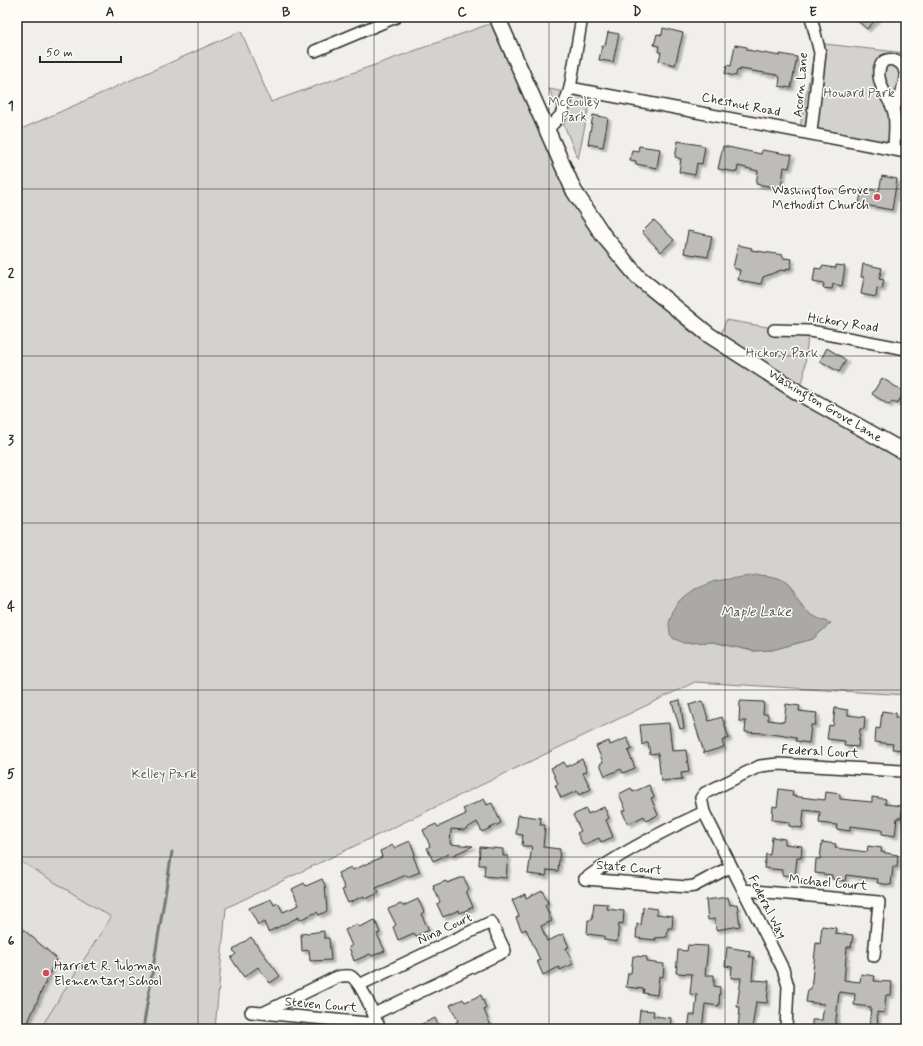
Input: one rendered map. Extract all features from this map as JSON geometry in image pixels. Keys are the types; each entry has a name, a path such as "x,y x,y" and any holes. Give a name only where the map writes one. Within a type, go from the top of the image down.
{"street":[{"path":"315,52 396,17"},
{"name":"Washington Grove Lane","path":"497,17 574,191 603,235 638,277 714,338 799,393 906,453"},
{"path":"548,130 561,115 570,88 582,17"},
{"name":"Acorn Lane","path":"811,17 820,53 811,132"},
{"name":"Chestnut Road","path":"570,88 811,132 906,152"},
{"path":"893,110 894,149"},
{"name":"Hickory Road","path":"774,330 810,331 906,349"},
{"name":"Federal Court","path":"703,808 702,798 705,793 760,766 778,764 902,771"},
{"name":"Federal Way","path":"703,808 730,867 783,969 788,986 786,1029"},
{"name":"State Court","path":"703,808 675,826 608,863 585,879 687,887 694,886 730,867"},
{"name":"Michael Court","path":"743,890 879,902 874,956"},
{"name":"Nina Court","path":"359,985 491,922 505,952 377,1022"},
{"name":"Steven Court","path":"263,1014 337,977 346,975 352,977 359,985"},
{"path":"359,985 377,1022"},
{"name":"Steven Court","path":"251,1012 377,1022"}],"shaded area":[{"name":"Harriet R. Tubman Elementary School","path":"17,859 111,916 40,1029 17,1029"}],"green space":[{"name":"Kelley Park","path":"495,22 531,112 643,287 688,330 732,359 837,421 906,459 906,695 695,682 226,908 215,1029 40,1029 111,917 17,859 17,131 241,31 271,102","holes":["757,575 774,577 786,582 810,614 830,623 813,639 772,650 753,651 713,642 684,643 673,638"]},
{"name":"Howard Park","path":"816,43 906,53 906,148 800,127"},
{"name":"McCouley Park","path":"549,89 591,97 578,159"},
{"name":"Hickory Park","path":"726,320 808,334 804,377 798,389 719,341"}],"water":[{"name":"Maple Lake","path":"757,575 774,577 786,582 801,605 808,612 821,620 831,623 813,639 772,650 753,651 713,642 684,643 673,638 670,634 669,623 674,608 679,601 695,589 715,581"}],"building":[{"path":"853,17 878,17 867,29"},
{"path":"663,28 683,33 675,65 659,61 661,52 658,52 659,46 654,45 657,34 662,35"},
{"path":"608,32 619,34 613,62 599,60 602,46 605,46"},
{"path":"735,45 747,47 747,50 780,56 780,54 797,57 791,88 779,86 780,77 777,75 740,69 740,71 737,70 736,76 725,74 727,65 731,66"},
{"path":"593,115 608,118 603,147 588,144"},
{"path":"678,141 705,146 702,164 697,163 695,175 679,172 681,159 675,157"},
{"path":"639,146 660,149 657,168 636,164 636,161 630,160 632,150 638,151"},
{"path":"723,146 761,154 762,150 792,155 789,168 784,167 781,188 756,184 758,171 738,166 737,172 718,169"},
{"name":"Washington Grove Methodist Church","path":"882,176 897,179 892,210 859,204 862,188 879,191"},
{"path":"654,220 674,240 661,252 642,232"},
{"path":"688,231 712,236 708,257 684,253"},
{"path":"738,245 752,248 751,250 783,255 783,258 792,259 790,269 787,268 786,271 781,270 763,277 761,284 738,280 740,270 733,268"},
{"path":"863,264 882,268 879,279 884,280 882,289 877,288 876,297 861,294 864,277 861,277"},
{"path":"836,265 845,266 842,286 833,284 832,289 823,288 824,284 813,282 815,268 821,269 822,266 836,268"},
{"path":"827,348 846,360 839,372 820,361"},
{"path":"882,378 904,392 897,404 892,401 889,405 872,394"},
{"path":"680,700 684,728 680,729 672,702"},
{"path":"702,701 709,721 722,717 729,738 722,741 724,747 704,753 689,705"},
{"path":"740,701 764,702 763,714 768,714 768,720 784,722 786,704 800,706 799,711 817,713 815,725 811,725 809,743 796,741 796,737 779,734 745,732 746,721 739,721"},
{"path":"835,708 848,710 848,715 865,717 864,729 860,729 858,747 844,746 845,741 827,739 829,725 833,726"},
{"path":"882,711 896,713 895,718 906,719 905,750 892,749 893,744 875,742 876,728 880,729"},
{"path":"669,723 672,751 686,750 689,772 681,773 682,779 661,781 658,753 650,754 648,742 642,745 640,725"},
{"path":"627,738 632,749 628,751 635,768 623,773 621,769 605,776 600,764 603,762 596,746 609,741 610,745"},
{"path":"582,759 587,771 583,773 591,789 579,795 577,791 561,798 555,785 558,784 551,768 564,762 566,767"},
{"path":"649,785 654,797 651,798 658,815 646,821 644,816 628,824 622,811 626,810 619,794 631,788 633,792"},
{"path":"779,789 793,791 792,796 825,800 826,792 840,794 840,799 872,802 872,797 886,799 885,804 903,806 901,818 897,818 895,836 882,834 882,830 850,826 850,831 836,829 837,825 819,823 820,812 804,810 802,828 789,826 789,822 772,820 773,806 777,807"},
{"path":"484,799 487,805 492,803 501,823 482,832 477,822 464,830 451,829 450,844 473,846 451,856 449,854 433,861 427,848 430,846 423,830 436,824 438,827 466,814 463,809"},
{"path":"604,807 609,818 606,820 613,837 601,842 599,838 583,845 577,833 581,831 573,815 586,809 588,814"},
{"path":"518,815 541,818 540,825 545,825 543,847 560,849 558,871 547,870 546,876 528,874 532,846 522,846 523,835 516,834"},
{"path":"772,837 785,839 785,844 802,846 801,858 797,858 795,876 782,875 782,870 764,868 766,854 770,855"},
{"path":"410,841 415,854 413,856 420,872 407,877 406,875 376,888 379,893 365,899 364,896 348,903 342,890 345,889 338,873 351,867 353,870 382,857 380,851 393,845 394,848"},
{"path":"822,842 836,844 835,848 867,852 868,846 882,848 881,852 898,855 897,867 893,867 891,885 877,883 878,879 846,875 845,881 832,879 832,875 815,873 816,859 820,859"},
{"path":"480,847 503,849 503,856 508,856 506,878 484,876 485,865 479,865"},
{"path":"464,878 469,889 466,891 473,907 460,913 459,910 443,917 437,904 440,902 433,886"},
{"path":"322,879 325,885 327,911 319,915 317,912 299,920 299,917 268,932 264,922 258,925 249,908 271,899 274,905 278,903 283,912 299,905 292,889 304,883 306,886"},
{"path":"542,890 548,903 545,905 552,921 541,926 547,941 563,934 569,947 566,948 573,964 560,970 559,967 543,975 537,961 540,960 526,929 522,931 516,918 519,916 512,900 525,894 526,898"},
{"path":"728,897 730,905 737,904 740,926 716,930 715,919 708,920 706,900"},
{"path":"418,899 424,912 421,914 429,930 416,936 414,933 398,940 393,927 396,925 388,909 401,904 403,906"},
{"path":"594,903 608,904 607,909 624,911 623,924 619,923 617,942 604,940 604,936 587,934 588,920 592,920"},
{"path":"643,907 657,909 656,914 673,916 672,928 668,928 667,937 655,938 656,940 636,938 637,924 641,925"},
{"path":"375,920 380,933 377,934 385,951 372,956 370,954 354,961 349,947 352,946 345,930 357,924 359,927"},
{"path":"17,924 56,958 25,1029 17,1029"},
{"path":"822,926 836,928 835,933 853,935 851,947 847,947 844,980 860,982 861,974 875,976 874,981 892,982 891,995 886,995 884,1013 877,1012 878,1029 869,1029 871,1007 854,1005 855,994 839,992 835,1029 812,1029 812,1020 822,1020 824,1004 806,1002 808,989 811,989 816,943 820,944"},
{"path":"324,931 324,938 329,938 331,960 310,961 309,950 302,951 301,934"},
{"path":"251,937 280,976 270,983 258,967 244,977 231,958 236,954 233,950"},
{"path":"688,945 708,946 705,975 714,975 714,986 720,987 719,1006 705,1004 702,1029 688,1029 690,1015 695,1015 697,995 690,994 692,974 676,973 678,950 687,951"},
{"path":"727,947 750,951 749,957 754,957 752,980 769,981 767,1003 756,1002 752,1029 738,1029 740,1007 737,1007 741,978 731,978 732,967 725,966"},
{"path":"633,956 647,957 647,962 664,964 663,977 659,976 657,995 643,993 644,989 626,987 628,973 631,973"},
{"path":"481,995 486,1008 484,1010 491,1026 483,1029 457,1029 455,1023 458,1021 450,1005 463,999 465,1002"},
{"path":"640,1010 654,1011 653,1016 671,1018 670,1029 638,1029"},
{"path":"435,1018 440,1029 411,1029"}],"waterway":[{"path":"143,1029 172,852"}],"place":[{"name":"Washington Grove Methodist Church","path":"877,197"},
{"name":"Harriet R. Tubman Elementary School","path":"46,973"}]}
